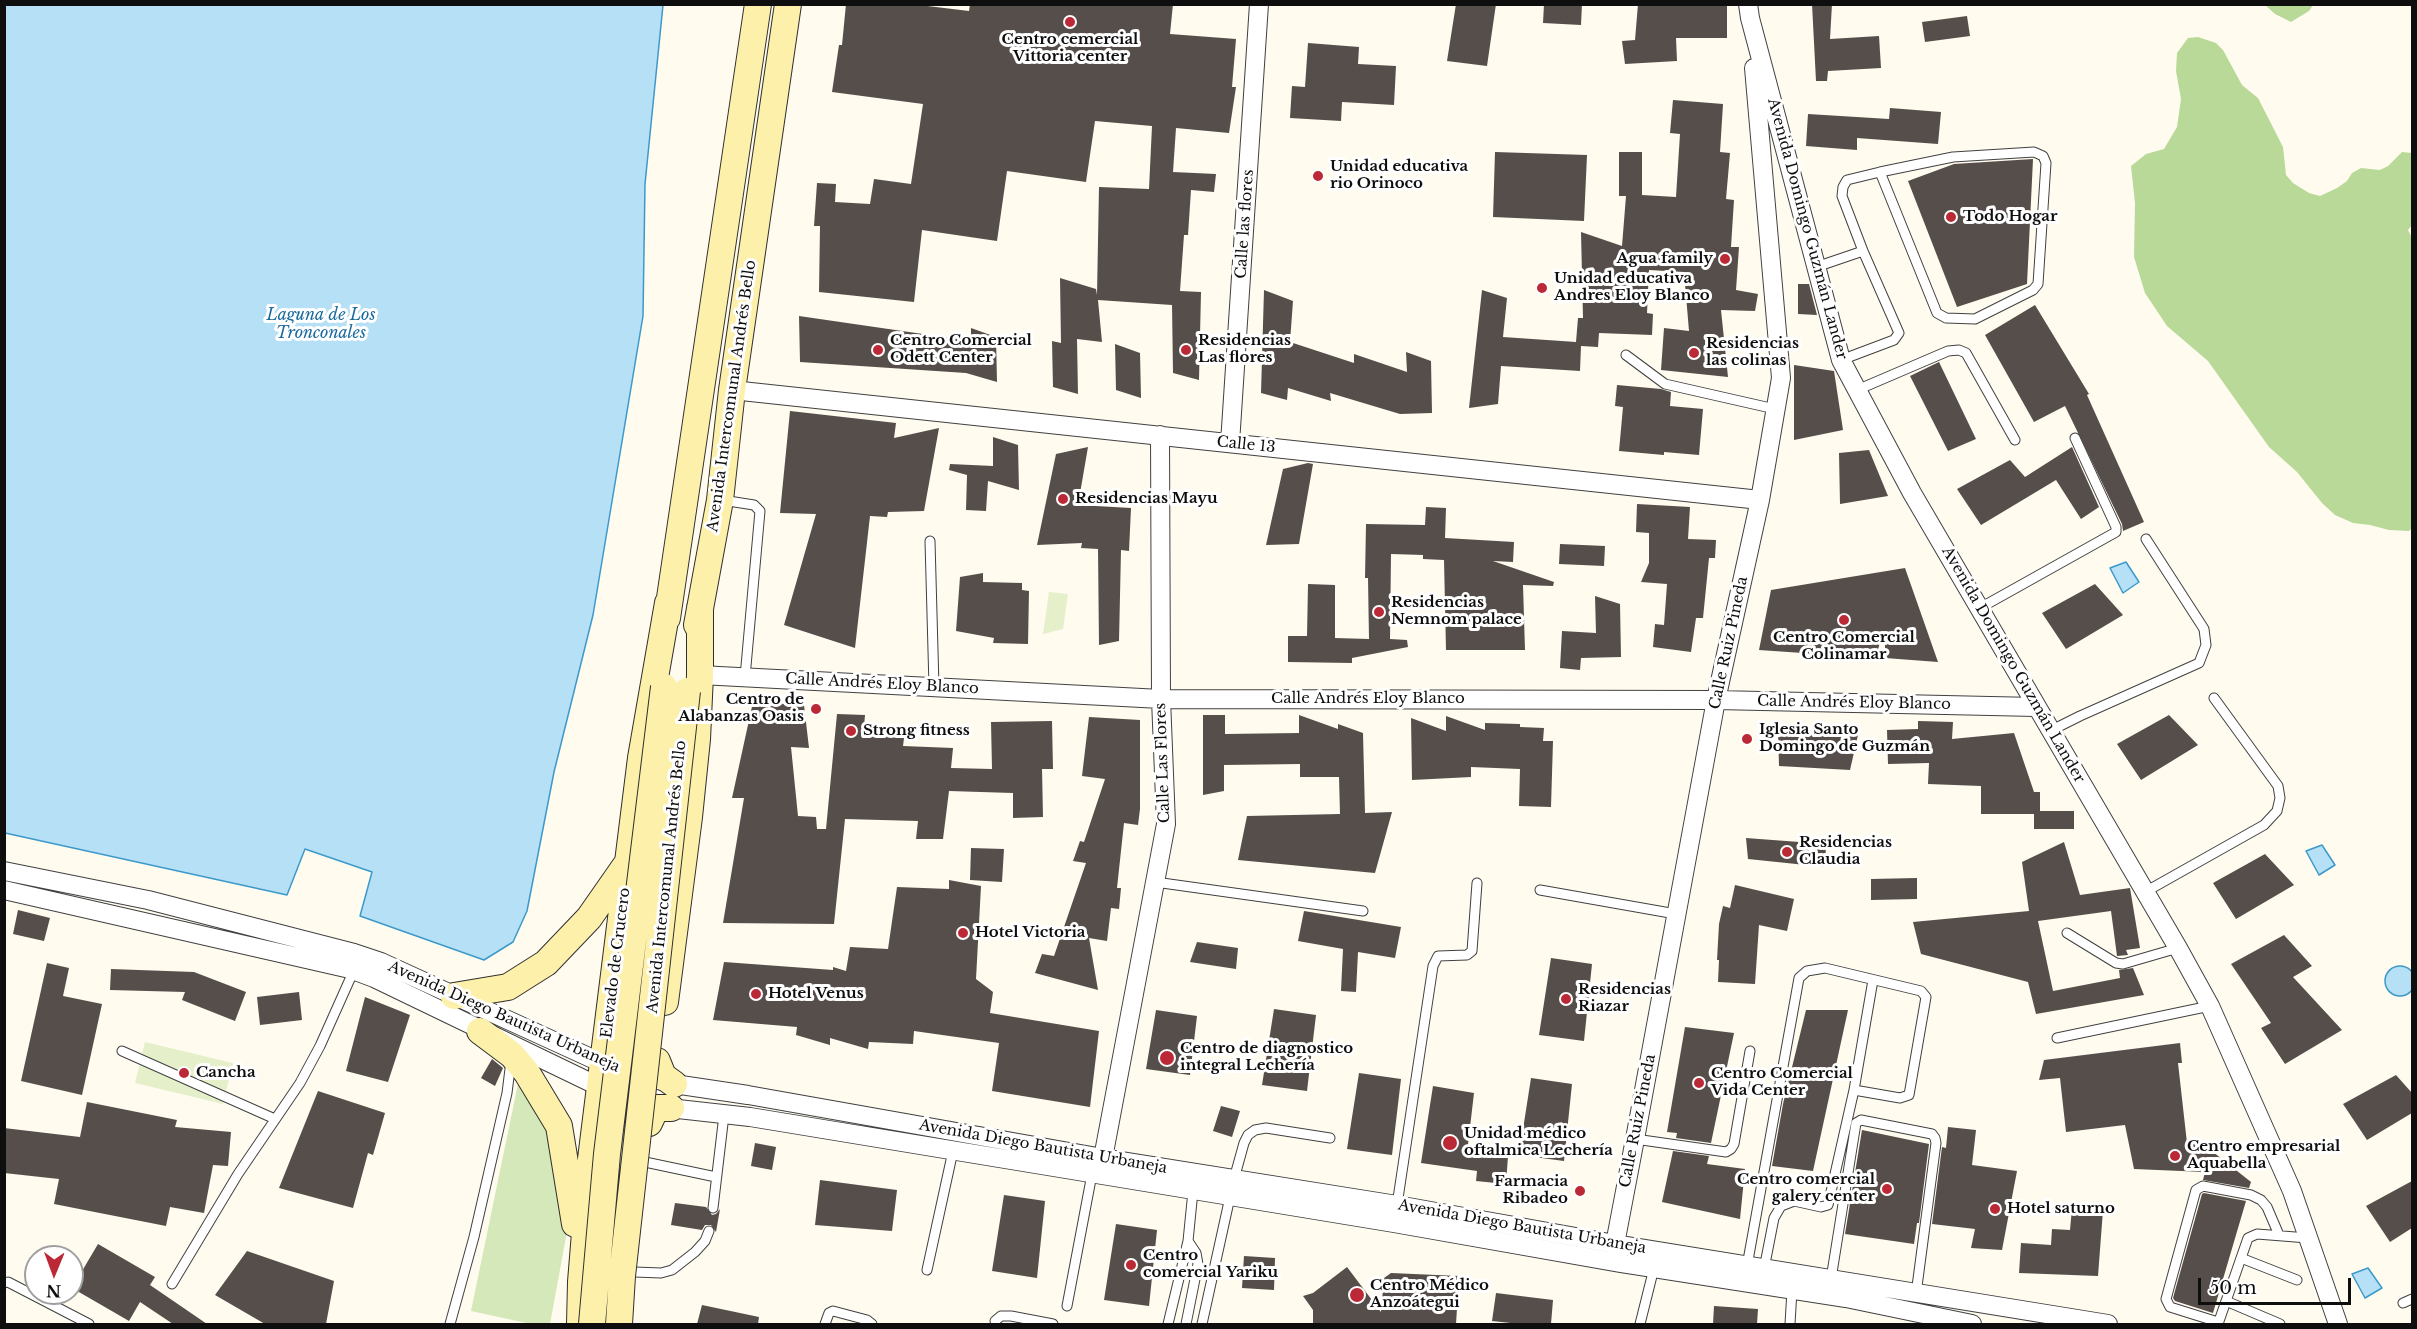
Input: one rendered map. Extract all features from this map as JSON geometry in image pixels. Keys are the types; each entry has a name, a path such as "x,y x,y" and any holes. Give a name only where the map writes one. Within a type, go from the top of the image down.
{"main road":[{"name":"Avenida Intercomunal Andrés Bello","path":"619,1324 622,1276 684,685 668,603 758,4"},
{"name":"Avenida Intercomunal Andrés Bello","path":"592,1324 607,1154 684,685 720,500 732,390 788,4"},
{"name":"Elevado de Crucero","path":"580,1324 591,1159 627,862 641,758 668,603"},
{"path":"631,1324 645,1162 660,1093 689,817 684,685"},
{"path":"454,996 508,987 546,963 589,918 627,862"},
{"path":"480,1030 512,1055 527,1073 559,1126 572,1198 581,1282"}],"street":[{"name":"Calle las flores","path":"1230,443 1259,4"},
{"name":"Avenida Domingo Guzmán Lander","path":"1749,11 1840,360 1912,493 2210,1006 2292,1191 2335,1318"},
{"name":"Calle Ruiz Pineda","path":"1620,1263 1615,1244 1716,700 1760,500 1781,378 1749,11"},
{"name":"Calle 13","path":"732,390 1760,500"},
{"name":"Calle Las Flores","path":"1103,1158 1166,824 1161,699 1160,435"},
{"name":"Calle Andrés Eloy Blanco","path":"684,685 745,677 1161,699 1716,700 2036,707"},
{"name":"Avenida Diego Bautista Urbaneja","path":"6,884 148,900 354,953 381,962 454,996 602,1075"},
{"name":"Avenida Diego Bautista Urbaneja","path":"6,884 354,970 375,978 480,1030 602,1075 723,1115 750,1117 1620,1263 1846,1298 1972,1324"},
{"name":"Avenida Diego Bautista Urbaneja","path":"660,1093 748,1095 1103,1158 2108,1324"}],"lane":[{"path":"1840,360 1894,340 1899,333 1842,196 1847,180 1880,172 1953,158 2034,152 2043,156 2046,163 2036,288 1975,320 1946,318 1936,313 1880,172"},
{"path":"1816,267 1863,251"},
{"path":"1857,390 1948,351 1959,350 1966,353 2015,440"},
{"path":"1626,355 1665,384 1775,409"},
{"path":"1980,608 2116,532 2116,526 2075,438"},
{"path":"720,500 754,506 760,511 745,677"},
{"path":"2050,731 2199,663 2206,645 2204,629 2146,539"},
{"path":"930,541 934,687"},
{"path":"2145,892 2264,825 2277,811 2280,798 2278,786 2214,698"},
{"path":"1155,882 1363,911"},
{"path":"1397,1205 1433,966 1438,956 1467,955 1472,951 1477,883"},
{"path":"1540,890 1676,914"},
{"path":"2067,933 2116,963 2123,964 2178,948"},
{"path":"1755,1267 1799,978 1807,970 1825,968 1921,991 1926,997 1909,1095 1900,1098 1854,1090"},
{"path":"172,1284 238,1174 300,1083 320,1046 354,970"},
{"path":"1755,1267 1781,1206 1794,1201 1821,1207 1828,1204 1854,1090 1873,980"},
{"path":"2057,1038 2210,1006"},
{"path":"122,1051 274,1119"},
{"path":"1635,1139 1726,1152 1731,1149 1734,1144 1750,1051"},
{"path":"451,1324 477,1226 507,1093 512,1055"},
{"path":"712,1208 723,1115"},
{"path":"1831,1279 1856,1123 1861,1120 1932,1134 1935,1138 1916,1294"},
{"path":"1234,1179 1244,1143 1248,1135 1255,1130 1266,1128 1330,1138"},
{"path":"927,1270 953,1151"},
{"path":"645,1162 716,1177"},
{"path":"1067,1306 1092,1174"},
{"path":"2279,1235 2267,1207 2261,1200 2251,1195 2203,1186 2196,1190 2166,1299 2170,1306 2218,1323 2248,1238 2252,1235 2308,1238"},
{"path":"1168,1324 1188,1241 1193,1191"},
{"path":"1202,1324 1230,1197"},
{"path":"635,1272 662,1274 672,1270 695,1252 710,1231"},
{"path":"1186,1324 1198,1264 1197,1253 1188,1241"},
{"path":"2241,1258 2296,1280"},
{"path":"1640,1324 1654,1268"},
{"path":"4,1283 8,1282 89,1324"},
{"path":"1790,1324 1792,1290"},
{"path":"2403,1303 2412,1299"},
{"path":"2226,1301 2280,1324"},
{"path":"825,1324 826,1317 833,1311 867,1320 872,1324"},
{"path":"995,1321 1001,1316 1011,1316 1053,1324"}],"green space":[{"path":"2265,5 2313,5 2309,11 2291,22 2275,14"},
{"path":"2198,37 2216,43 2223,50 2242,85 2258,98 2283,147 2286,175 2293,183 2309,193 2320,196 2337,188 2347,181 2352,173 2361,168 2380,170 2388,166 2402,152 2412,153 2412,225 2408,230 2412,238 2412,528 2409,531 2389,530 2353,523 2335,515 2297,472 2269,447 2208,361 2167,326 2145,293 2134,257 2135,203 2131,166 2146,154 2164,149 2177,127 2181,99 2176,71 2177,53 2188,38"},
{"path":"1049,592 1068,594 1063,629 1043,634"},
{"name":"Cancha","path":"145,1042 233,1063 223,1104 135,1083"},
{"path":"519,1079 552,1127 568,1226 550,1324 531,1324 471,1311"}],"water":[{"name":"Laguna de Los Tronconales","path":"5,4 663,5 645,184 643,316 593,615 554,772 527,911 513,942 484,960 360,916 372,872 305,849 287,895 5,833"},
{"path":"2126,562 2139,582 2123,593 2110,568"},
{"path":"2322,845 2335,865 2319,875 2306,851"},
{"path":"2400,966 2411,970 2415,981 2411,992 2400,996 2389,992 2385,981 2389,970"},
{"path":"2368,1268 2382,1288 2365,1298 2352,1274"}],"building":[{"path":"846,4 911,4 969,11 970,4 1173,4 1170,34 1236,39 1232,87 1236,87 1229,133 1176,128 1173,172 1216,174 1214,192 1191,190 1188,235 1184,235 1180,291 1201,292 1199,380 1173,373 1172,305 1098,300 1102,342 1077,339 1078,394 1053,387 1052,341 1061,343 1060,278 1096,289 1097,295 1099,187 1149,189 1152,126 1095,121 1086,182 1007,171 997,241 922,230 914,302 819,292 820,226 814,226 817,183 836,184 835,202 870,204 874,179 911,184 923,104 832,92 839,45 842,45"},
{"path":"1456,4 1496,4 1487,66 1447,61"},
{"path":"1544,4 1582,4 1581,25 1543,23"},
{"path":"1638,4 1727,4 1727,38 1676,38 1677,61 1625,64 1622,41 1635,40"},
{"path":"1812,4 1832,4 1830,39 1879,36 1881,68 1828,71 1827,81 1816,81"},
{"path":"1967,16 1970,36 1925,42 1922,22"},
{"path":"1308,43 1359,47 1358,64 1396,66 1394,105 1342,102 1341,121 1290,118 1292,86 1305,87"},
{"path":"1673,100 1723,104 1720,152 1730,153 1726,199 1734,200 1731,247 1739,247 1736,290 1758,294 1755,311 1721,310 1728,377 1661,370 1664,328 1689,331 1684,272 1649,270 1647,313 1653,314 1652,335 1599,333 1598,347 1581,346 1580,371 1501,366 1498,404 1469,408 1482,290 1507,298 1503,337 1576,342 1578,318 1583,318 1581,232 1622,246 1626,196 1619,196 1619,152 1642,152 1642,195 1676,197 1680,134 1670,133"},
{"path":"1890,108 1941,112 1938,144 1857,138 1857,150 1806,146 1808,114 1889,119"},
{"path":"1495,152 1587,155 1584,221 1493,217"},
{"path":"2033,159 2027,284 1957,307 1908,181 1954,164"},
{"path":"1798,284 1809,284 1817,315 1798,314"},
{"path":"1264,290 1293,301 1290,342 1354,363 1354,354 1407,372 1406,352 1431,361 1432,413 1400,414 1330,393 1331,401 1288,388 1287,400 1261,393"},
{"path":"2035,305 2089,394 2087,395 2144,522 2123,531 2122,524 2065,406 2034,422 1985,335"},
{"name":"Centro Comercial Odett Center","path":"799,316 971,341 971,328 996,337 997,382 966,373 800,362"},
{"path":"1115,344 1140,353 1141,398 1116,390"},
{"path":"1939,362 1976,439 1948,451 1910,376"},
{"path":"1794,365 1834,371 1843,430 1794,440"},
{"path":"1617,385 1661,389 1671,392 1670,406 1703,409 1699,455 1619,451 1623,407 1615,406"},
{"path":"790,411 896,423 894,438 939,428 924,511 888,512 887,517 870,516 855,648 784,625 816,514 780,513"},
{"path":"993,437 1018,445 1019,490 988,481 986,511 966,510 967,475 949,470 950,464 993,466"},
{"path":"1088,447 1078,505 1131,508 1129,551 1121,550 1119,641 1099,645 1098,549 1081,548 1082,543 1037,545 1056,454"},
{"path":"2072,447 2099,507 2081,519 2056,480 1981,525 1957,489 2010,460 2025,477"},
{"path":"1869,450 1888,496 1840,504 1839,453"},
{"path":"1308,463 1313,464 1299,544 1266,545 1283,469"},
{"path":"1637,504 1690,507 1688,539 1716,540 1715,558 1709,558 1703,618 1696,618 1691,652 1653,647 1655,624 1664,625 1667,584 1641,582 1649,563 1649,533 1636,532"},
{"path":"1426,507 1446,508 1445,538 1514,542 1513,562 1493,561 1554,582 1553,586 1523,585 1525,650 1446,650 1444,560 1423,559 1423,555 1391,554 1390,639 1407,640 1408,647 1352,658 1352,663 1288,662 1288,636 1307,636 1308,584 1335,585 1335,638 1369,639 1368,578 1365,578 1366,524 1425,525"},
{"path":"1560,544 1605,546 1604,566 1559,564"},
{"name":"Centro Comercial Colinamar","path":"1905,568 1938,662 1885,658 1885,638 1881,638 1876,658 1759,650 1771,590"},
{"path":"983,573 983,582 1022,583 1022,590 1029,591 1028,644 993,643 994,638 956,631 960,577"},
{"path":"2095,584 2123,615 2066,649 2042,613"},
{"path":"1595,596 1620,604 1621,657 1581,658 1580,670 1560,668 1562,631 1596,633"},
{"path":"753,702 804,705 809,748 791,747 798,816 816,817 817,829 826,829 837,714 865,715 864,727 905,730 903,746 953,748 951,768 992,769 991,722 1052,721 1053,769 1042,769 1043,817 1013,818 1013,793 949,791 943,839 916,839 918,821 845,819 834,924 723,923 744,798 732,798"},
{"path":"1203,715 1225,715 1225,734 1299,733 1299,715 1338,729 1338,724 1363,733 1365,813 1392,812 1375,873 1238,860 1247,816 1340,814 1339,777 1300,777 1300,764 1224,765 1224,791 1203,795"},
{"path":"2169,715 2198,745 2141,780 2117,744"},
{"path":"1446,716 1485,730 1485,723 1520,724 1520,727 1544,728 1543,741 1553,741 1551,807 1519,806 1520,769 1471,767 1471,777 1412,780 1411,718 1446,731"},
{"path":"1089,717 1140,720 1140,809 1138,825 1124,823 1117,888 1121,888 1119,909 1111,908 1107,941 1089,938 1098,990 1035,973 1042,954 1054,956 1086,863 1073,861 1080,841 1084,842 1105,779 1082,776"},
{"path":"1918,721 1953,722 1952,739 2014,733 2034,792 2040,792 2040,811 2074,811 2074,829 2034,829 2034,814 1981,814 1981,786 1928,784 1929,763 1888,764 1887,730 1918,729"},
{"path":"1778,729 1858,735 1850,770 1779,766"},
{"name":"Residencias Claudia","path":"1746,838 1826,844 1825,867 1748,859"},
{"path":"2064,842 2080,895 2130,888 2140,948 2126,950 2128,955 2117,956 2111,911 2038,921 2053,991 2120,978 2119,970 2133,968 2144,995 2036,1014 2028,982 1921,954 1913,922 2029,911 2022,862"},
{"path":"971,848 1004,849 1002,882 970,880"},
{"path":"2265,854 2294,885 2236,919 2213,883"},
{"path":"1917,878 1917,899 1871,900 1871,879"},
{"path":"949,880 981,886 976,979 993,992 990,1013 1099,1031 1090,1107 992,1091 999,1043 914,1031 913,1044 869,1042 868,1049 830,1038 830,1045 796,1035 797,1027 713,1020 724,962 833,970 833,967 846,971 850,947 888,949 897,887 949,889"},
{"path":"1735,885 1794,899 1787,931 1759,925 1755,984 1718,982 1719,924 1723,906 1730,908"},
{"path":"18,910 50,918 44,941 13,934"},
{"path":"1304,911 1401,927 1395,958 1358,952 1356,992 1341,991 1343,949 1298,941"},
{"path":"2284,935 2312,966 2293,977 2342,1030 2285,1064 2261,1028 2271,1023 2231,964"},
{"path":"1197,942 1238,948 1236,969 1190,962"},
{"name":"Residencias Riazar","path":"1551,958 1592,964 1584,1041 1539,1035"},
{"path":"47,963 69,968 63,996 102,1004 82,1095 21,1081"},
{"path":"111,969 194,972 246,992 235,1021 182,1000 185,992 110,990"},
{"path":"299,992 302,1020 260,1025 257,997"},
{"path":"365,997 410,1015 388,1082 346,1071"},
{"path":"1274,1009 1316,1015 1307,1091 1262,1085"},
{"path":"1156,1010 1197,1016 1190,1075 1146,1069"},
{"path":"1806,1010 1848,1010 1813,1171 1772,1166 1783,1104"},
{"name":"Centro Comercial Vida Center","path":"1685,1027 1734,1033 1711,1143 1676,1138 1677,1133 1667,1132"},
{"path":"2180,1043 2182,1063 2178,1063 2187,1143 2203,1144 2251,1182 2249,1188 2203,1180 2205,1172 2134,1169 2125,1125 2066,1132 2060,1078 2039,1080 2044,1060"},
{"path":"492,1059 503,1068 495,1086 481,1078"},
{"path":"1359,1073 1401,1079 1392,1155 1347,1149"},
{"path":"2396,1075 2412,1093 2412,1113 2367,1140 2343,1104"},
{"path":"1531,1078 1572,1084 1564,1161 1519,1155"},
{"path":"1433,1086 1474,1093 1467,1153 1508,1156 1506,1184 1476,1181 1477,1171 1421,1163"},
{"path":"318,1091 385,1113 373,1155 368,1153 353,1208 279,1188"},
{"path":"87,1102 177,1120 175,1127 231,1132 228,1166 213,1165 204,1213 170,1207 166,1226 54,1204 59,1179 4,1173 4,1128 80,1137"},
{"path":"1221,1106 1240,1111 1232,1137 1213,1131"},
{"path":"1948,1127 1976,1130 1972,1165 2017,1171 2002,1250 1971,1248 1975,1229 1932,1224 1942,1147 1946,1148"},
{"name":"Centro comercial galery center","path":"1862,1130 1929,1144 1919,1223 1917,1223 1914,1244 1845,1234"},
{"path":"755,1143 776,1147 772,1170 751,1166"},
{"path":"1673,1151 1709,1156 1707,1164 1745,1169 1740,1219 1662,1202"},
{"path":"820,1180 897,1190 892,1231 815,1225"},
{"path":"2412,1181 2412,1228 2390,1242 2366,1206"},
{"path":"2204,1193 2246,1201 2213,1313 2175,1301 2173,1298"},
{"path":"1004,1195 1045,1201 1037,1278 992,1271"},
{"path":"675,1203 706,1207 712,1215 720,1209 716,1232 711,1225 705,1225 702,1230 671,1225"},
{"path":"2072,1208 2103,1210 2098,1276 2019,1273 2021,1243 2051,1245 2052,1229 2070,1230"},
{"name":"Centro comercial Yariku","path":"1116,1224 1157,1230 1149,1306 1104,1300"},
{"path":"98,1244 155,1277 150,1285 207,1324 173,1324 140,1302 129,1321 84,1295 84,1268"},
{"path":"247,1251 334,1281 326,1324 265,1324 215,1295"},
{"path":"1244,1256 1275,1258 1274,1290 1242,1288"},
{"path":"1347,1267 1381,1312 1384,1278 1391,1273 1459,1276 1456,1324 1313,1324 1313,1310 1303,1296 1313,1293"},
{"path":"1496,1293 1553,1300 1551,1324 1492,1321"},
{"path":"702,1305 759,1317 758,1324 697,1324"},
{"path":"1714,1306 1758,1309 1757,1324 1713,1324"}],"place":[{"name":"Centro cemercial Vittoria center","path":"1070,22"},
{"name":"Unidad educativa rio Orinoco","path":"1318,176"},
{"name":"Todo Hogar","path":"1951,217"},
{"name":"Agua family","path":"1725,259"},
{"name":"Unidad educativa Andres Eloy Blanco","path":"1542,288"},
{"name":"Centro Comercial Odett Center","path":"878,350"},
{"name":"Residencias Las flores","path":"1186,350"},
{"name":"Residencias las colinas","path":"1694,353"},
{"name":"Residencias Mayu","path":"1063,499"},
{"name":"Residencias Nemnom palace","path":"1379,612"},
{"name":"Centro Comercial Colinamar","path":"1844,620"},
{"name":"Centro de Alabanzas Oasis","path":"816,709"},
{"name":"Strong fitness","path":"851,731"},
{"name":"Iglesia Santo Domingo de Guzmán","path":"1747,739"},
{"name":"Residencias Claudia","path":"1787,852"},
{"name":"Hotel Victoria","path":"963,933"},
{"name":"Hotel Venus","path":"756,994"},
{"name":"Residencias Riazar","path":"1566,999"},
{"name":"Centro de diagnostico integral Lechería","path":"1167,1058"},
{"name":"Cancha","path":"184,1073"},
{"name":"Centro Comercial Vida Center","path":"1699,1083"},
{"name":"Unidad médico oftalmica Lechería","path":"1450,1143"},
{"name":"Centro empresarial Aquabella","path":"2175,1156"},
{"name":"Centro comercial galery center","path":"1887,1189"},
{"name":"Farmacia Ribadeo","path":"1580,1191"},
{"name":"Hotel saturno","path":"1995,1209"},
{"name":"Centro comercial Yariku","path":"1131,1265"},
{"name":"Centro Médico Anzoátegui","path":"1357,1295"}]}
